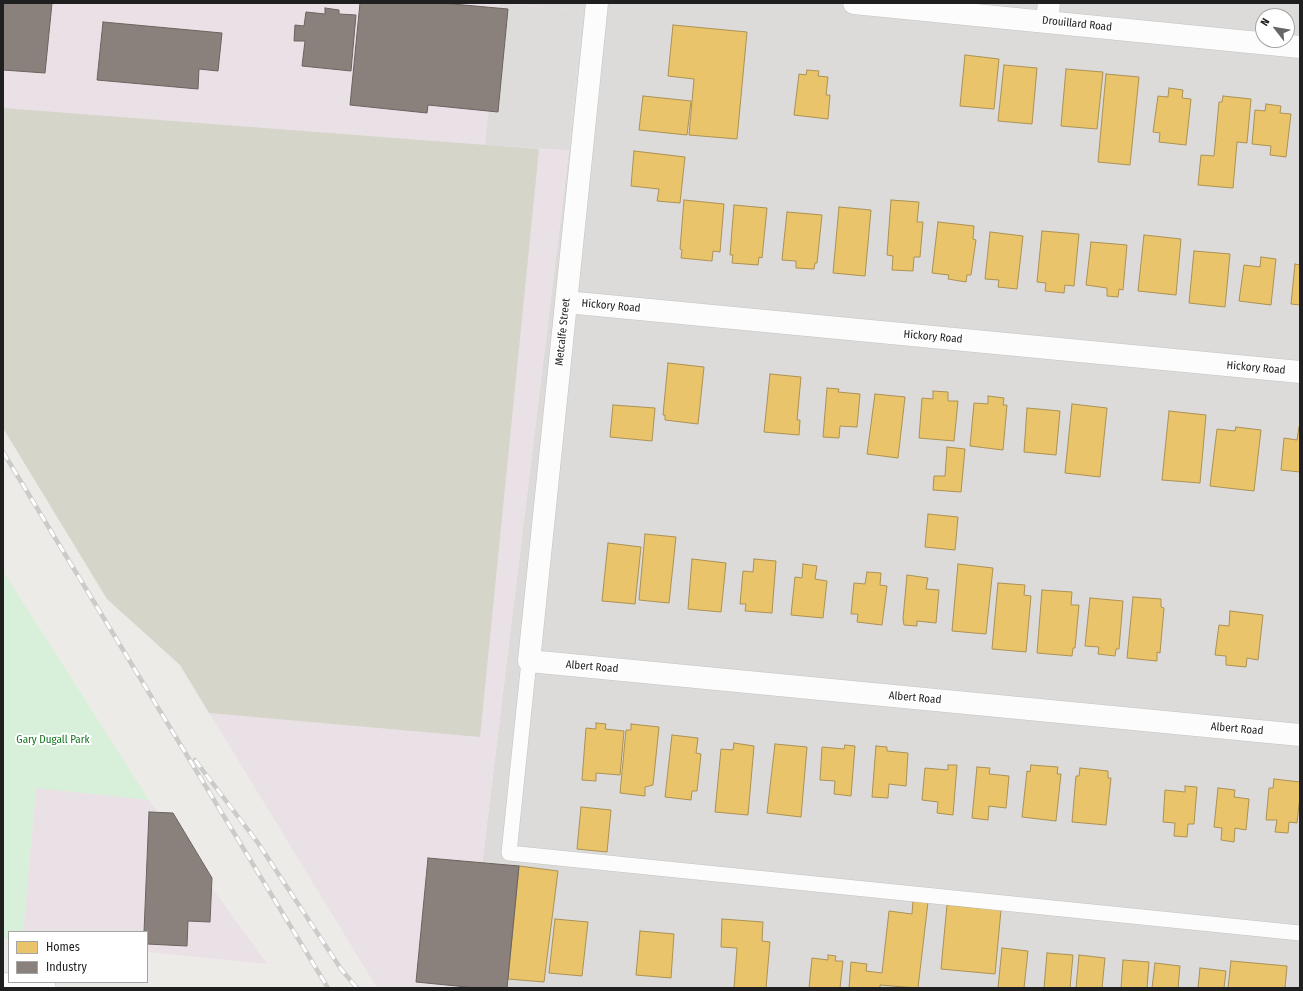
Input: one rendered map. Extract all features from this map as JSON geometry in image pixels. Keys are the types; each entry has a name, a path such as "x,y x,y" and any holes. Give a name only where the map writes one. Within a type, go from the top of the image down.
{"street":[{"name":"Metcalfe Street","path":"529,661 597,3"},
{"name":"Drouillard Road","path":"854,3 1048,12 1300,47"},
{"name":"Hickory Road","path":"566,302 1300,372"},
{"name":"Albert Road","path":"529,661 1300,735"},
{"path":"3,984 45,988"}],"lane":[{"path":"529,661 509,853 1300,932"}],"shaded area":[{"path":"3,3 507,3 582,10 569,150 467,988 377,988 180,665 107,599 3,428"},
{"path":"500,3 582,10 569,150 485,145"},
{"path":"507,3 1300,3 1300,988 467,988 569,150 582,11"},
{"path":"3,108 539,149 480,737 209,713 180,665 107,599 3,428"},
{"path":"36,787 149,800 267,964 148,952 148,931 23,931"}],"green space":[{"name":"Gary Dugall Park","path":"3,571 149,800 36,788 23,931 8,931 8,939 3,938"}],"building: Homes":[{"path":"673,25 747,32 737,139 689,135 694,79 668,76"},
{"path":"965,55 999,59 994,109 960,106"},
{"path":"1004,65 1037,68 1032,124 998,121"},
{"path":"1066,69 1103,72 1097,129 1061,126"},
{"path":"807,70 819,71 818,76 828,77 826,95 830,95 828,119 794,115 799,74 806,75"},
{"path":"1106,74 1139,77 1130,165 1098,162"},
{"path":"1169,88 1183,90 1182,98 1191,99 1186,145 1159,142 1160,133 1153,132 1158,96 1168,97"},
{"path":"643,96 691,101 687,135 639,130"},
{"path":"1223,96 1251,99 1247,143 1237,142 1233,188 1198,185 1201,155 1214,156 1219,102 1222,102"},
{"path":"1266,104 1281,106 1280,113 1291,114 1286,157 1270,155 1271,146 1252,144 1255,110 1265,111"},
{"path":"634,151 685,157 680,203 657,201 659,189 631,186"},
{"path":"684,200 724,204 720,252 713,251 712,261 681,258 682,250 680,249"},
{"path":"891,200 919,202 917,222 923,222 920,257 914,257 913,271 892,270 893,256 887,255"},
{"path":"734,205 767,208 762,258 759,257 758,265 732,263 733,255 730,255"},
{"path":"839,207 871,210 865,276 833,273"},
{"path":"787,212 822,215 817,263 815,263 814,269 796,268 796,261 782,260"},
{"path":"938,222 974,226 973,239 976,240 971,275 967,275 966,282 948,279 949,275 932,273"},
{"path":"1042,231 1079,234 1074,286 1065,285 1064,293 1045,291 1046,283 1037,282"},
{"path":"990,232 1023,236 1017,289 998,287 999,280 985,279"},
{"path":"1144,235 1181,239 1176,295 1138,291"},
{"path":"1091,242 1127,245 1123,290 1119,289 1118,297 1107,296 1107,288 1086,285"},
{"path":"1194,251 1230,254 1225,307 1189,303"},
{"path":"1261,257 1276,259 1271,305 1239,301 1244,265 1260,267"},
{"path":"1295,264 1300,265 1300,305 1291,304"},
{"path":"668,363 704,367 698,424 665,420 665,415 663,415"},
{"path":"770,374 801,377 797,420 800,420 799,435 764,432"},
{"path":"827,388 839,389 838,392 860,394 857,427 840,426 839,438 823,437"},
{"path":"933,391 948,392 948,401 958,401 954,441 919,438 922,398 933,399"},
{"path":"875,394 905,397 898,458 867,454"},
{"path":"988,396 1004,398 1003,405 1007,405 1003,450 970,446 974,403 988,404"},
{"path":"1072,404 1107,408 1100,477 1065,473"},
{"path":"613,405 655,408 652,441 610,437"},
{"path":"1027,408 1060,411 1056,455 1024,452"},
{"path":"1169,411 1206,415 1200,483 1162,480"},
{"path":"1236,427 1261,430 1254,491 1210,486 1217,429 1235,431"},
{"path":"1299,427 1300,472 1281,470 1284,438 1297,440"},
{"path":"947,447 965,449 961,492 933,490 934,476 945,476"},
{"path":"928,514 958,517 955,550 925,547"},
{"path":"645,534 676,537 669,603 639,600"},
{"path":"608,543 641,547 635,604 602,601"},
{"path":"692,559 726,563 721,612 688,609"},
{"path":"754,559 776,561 772,613 745,611 746,604 740,604 743,571 753,572"},
{"path":"803,564 817,566 815,579 827,581 823,618 791,615 795,577 802,578"},
{"path":"958,564 993,568 986,634 952,631"},
{"path":"867,572 881,573 880,585 887,586 882,625 857,622 858,614 851,614 854,583 865,584"},
{"path":"907,575 928,578 926,589 939,590 936,623 917,621 917,626 904,625 903,619"},
{"path":"998,583 1025,585 1024,595 1031,596 1026,652 992,649"},
{"path":"1042,590 1072,592 1071,605 1079,605 1075,648 1073,648 1072,656 1037,653"},
{"path":"1133,597 1161,599 1161,607 1164,608 1160,653 1157,652 1157,661 1127,658"},
{"path":"1090,598 1123,601 1119,649 1116,649 1115,656 1098,654 1099,647 1085,646"},
{"path":"1230,611 1263,615 1258,660 1247,658 1246,667 1226,665 1226,656 1215,655 1219,625 1229,626"},
{"path":"596,723 606,724 605,729 624,731 620,775 596,773 596,781 582,780 586,728 596,729"},
{"path":"631,724 659,727 653,785 645,787 645,796 620,793 626,730 631,730"},
{"path":"672,735 698,738 696,753 701,754 697,791 692,791 691,800 665,797"},
{"path":"734,743 754,746 748,815 715,812 721,749 733,750"},
{"path":"775,744 807,747 801,817 767,813"},
{"path":"845,745 855,746 851,796 834,794 835,781 820,780 822,747 844,749"},
{"path":"876,746 887,747 887,751 908,753 906,786 889,784 888,798 872,797"},
{"path":"948,765 957,765 953,815 937,813 938,802 922,800 925,768 948,770"},
{"path":"1031,765 1058,767 1057,774 1061,774 1056,821 1022,817 1027,771 1030,772"},
{"path":"977,767 990,768 989,774 1009,776 1006,808 989,806 988,820 972,818"},
{"path":"1080,768 1108,771 1108,778 1111,778 1106,825 1072,822 1076,776 1079,776"},
{"path":"1274,779 1300,782 1297,823 1289,822 1288,833 1275,832 1277,820 1266,820 1269,788 1273,788"},
{"path":"1185,786 1197,787 1194,824 1188,824 1187,837 1174,836 1175,823 1163,822 1165,790 1185,792"},
{"path":"1218,788 1235,790 1234,797 1249,799 1246,830 1235,828 1234,842 1221,840 1222,828 1214,827"},
{"path":"581,807 611,810 607,852 577,849"},
{"path":"519,866 558,871 544,982 508,979"},
{"path":"913,901 928,902 918,988 880,985 880,988 849,988 851,962 867,964 866,971 882,973 889,911 912,914"},
{"path":"947,905 1001,910 995,974 941,969"},
{"path":"555,919 588,922 582,976 549,973"},
{"path":"722,919 763,922 762,941 770,942 766,988 734,988 737,948 721,947"},
{"path":"640,931 674,934 671,978 636,975"},
{"path":"1002,948 1028,951 1024,988 998,988"},
{"path":"1047,953 1073,955 1070,988 1044,988"},
{"path":"828,955 836,956 835,961 843,961 840,988 809,988 812,958 828,960"},
{"path":"1079,955 1105,958 1102,988 1076,988"},
{"path":"1123,960 1149,962 1147,988 1121,988"},
{"path":"1231,961 1287,966 1285,988 1228,988"},
{"path":"1155,963 1180,966 1178,988 1152,988"},
{"path":"1200,968 1226,971 1224,988 1198,988"}],"building: Industry":[{"path":"3,3 52,3 45,73 3,70"},
{"path":"360,3 442,3 508,9 498,112 428,105 427,113 350,105"},
{"path":"325,8 339,10 339,14 356,15 351,71 302,66 305,41 294,41 295,25 304,26 306,12 325,14"},
{"path":"103,22 222,33 218,71 199,69 198,89 97,80"},
{"path":"149,812 173,813 212,878 210,922 188,921 187,946 148,944 148,931 144,931"},
{"path":"428,858 519,866 507,988 477,988 416,982"}],"railway":[{"path":"3,452 328,988"},
{"path":"195,760 258,843 341,969 357,988"}]}
